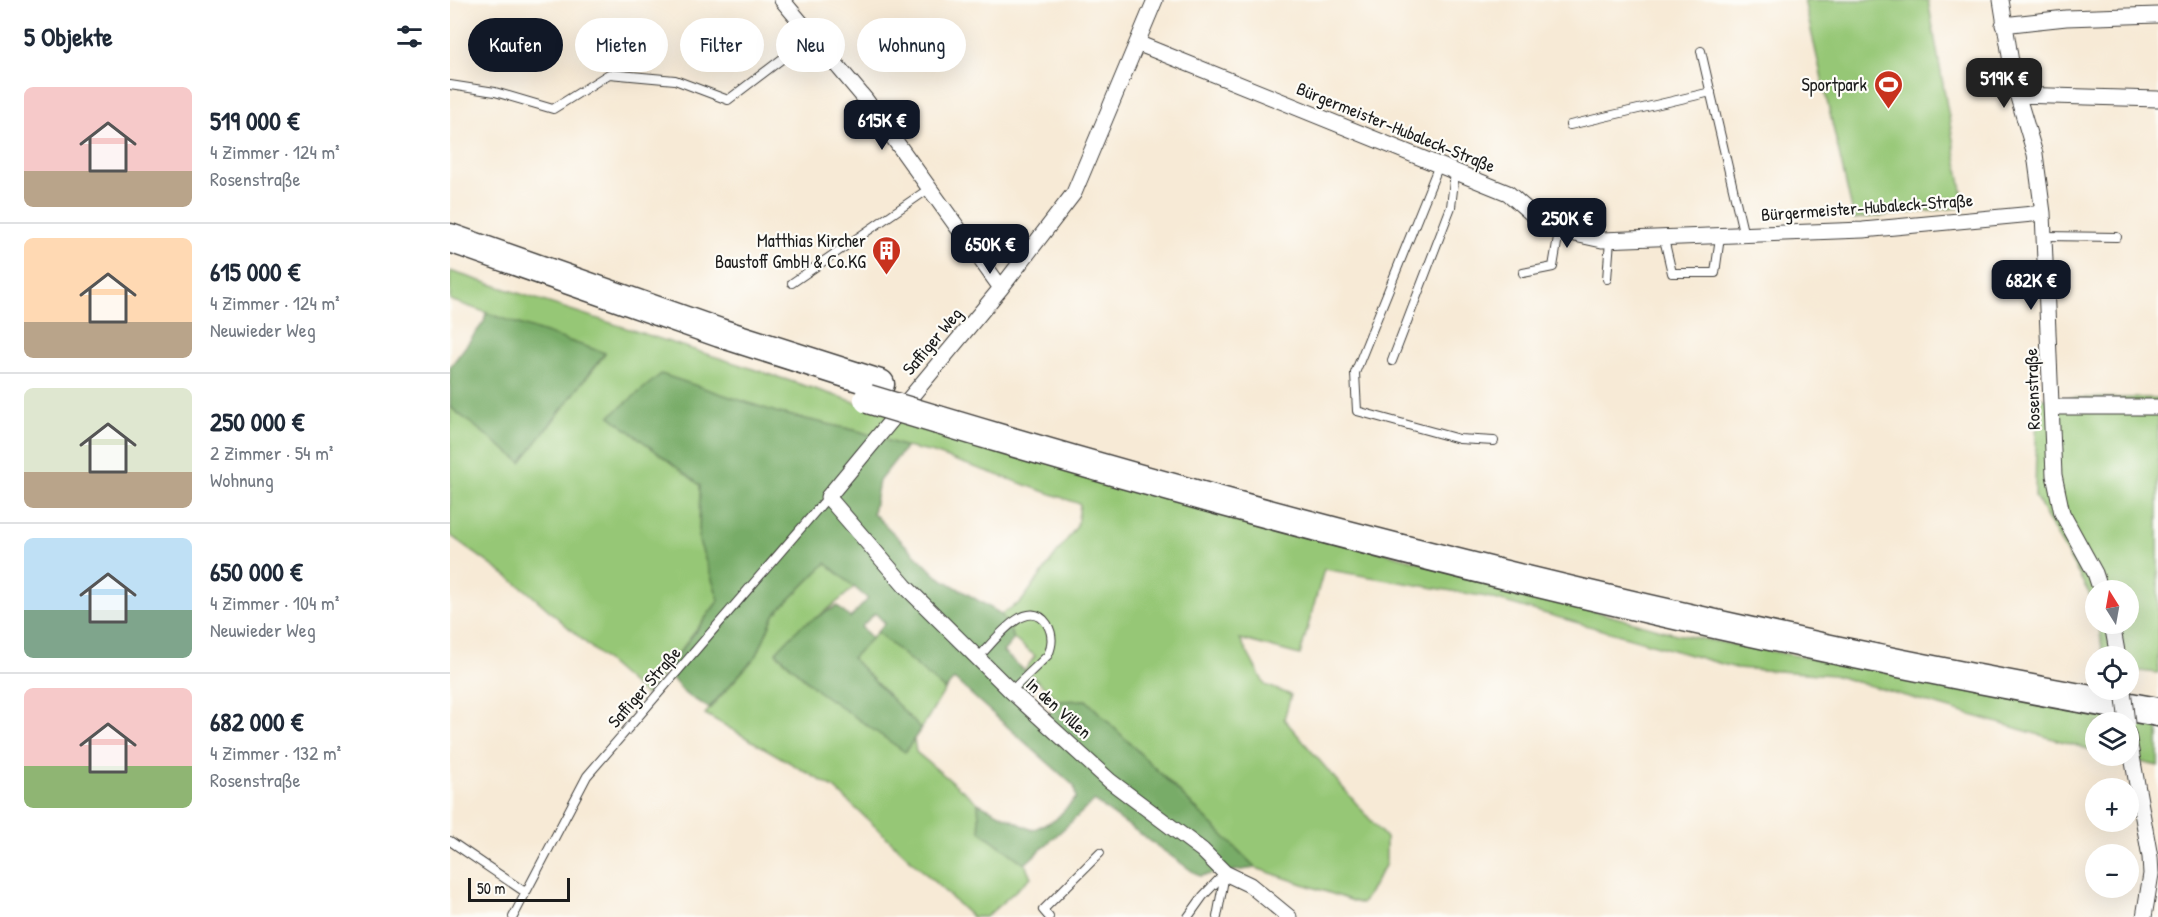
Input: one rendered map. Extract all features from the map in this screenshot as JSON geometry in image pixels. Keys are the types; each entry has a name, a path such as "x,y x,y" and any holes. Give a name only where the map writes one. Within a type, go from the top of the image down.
{"highway":[{"path":"450,238 720,333 874,391"},
{"path":"450,256 713,348 874,391 1313,528 1685,619 2000,685 2158,712"},
{"path":"943,413 1322,512 1664,595 1850,636 2085,681"},
{"path":"2139,691 2158,694"}],"street":[{"path":"782,0 797,18"},
{"path":"1137,44 1155,0"},
{"name":"Rosenstraße","path":"2001,0 2003,25 2018,95 2035,154 2043,213 2054,476 2062,513 2097,580"},
{"path":"2003,25 2066,18 2158,15"},
{"name":"Bürgermeister-Hubaleck-Straße","path":"1137,44 1508,193 1548,228 1559,231 1610,240 1720,237 1863,230 2043,213"},
{"name":"Saffiger Weg","path":"828,497 1001,288 1074,193 1137,44"},
{"path":"842,72 866,100 1001,288"},
{"path":"2018,95 2117,96 2158,99"},
{"path":"2052,407 2158,407"},
{"name":"In den Villen","path":"828,497 905,586 1011,691 1110,781 1202,850 1225,873 1250,885 1289,917"},
{"path":"2133,766 2150,857 2151,874 2145,917"}],"lane":[{"path":"1701,51 1744,236"},
{"path":"450,85 495,92 553,109 609,74 675,80 728,100 776,63"},
{"path":"1570,125 1711,92"},
{"path":"1439,165 1355,373 1357,411 1458,439 1494,441"},
{"path":"1392,361 1451,207 1455,172"},
{"path":"792,283 930,188"},
{"path":"1523,273 1553,267 1559,231"},
{"path":"1664,239 1672,273 1715,273 1720,237"},
{"path":"2044,237 2116,237"},
{"path":"1607,279 1610,240"},
{"name":"Saffiger Straße","path":"513,917 587,776 828,497"},
{"path":"978,658 1019,617 1031,614 1041,617 1051,631 1051,648 1048,655 1011,691"},
{"path":"450,841 525,892"},
{"path":"1049,917 1043,910 1100,853"},
{"path":"1188,917 1203,896 1225,873"},
{"path":"1217,917 1225,873"}],"green space":[{"name":"Sportpark","path":"1804,0 1928,0 1965,207 1854,219"},
{"path":"450,271 911,420 1676,634 2108,712 2085,712 2085,748 1833,675 1736,668 1487,597 1324,569 1300,655 1240,639 1265,685 1291,695 1284,719 1386,838 1386,864 1362,904 1256,868 1086,700 1060,701 1025,670 1035,656 1014,639 1001,614 1021,602 1077,526 1080,504 934,453 906,447 858,431 779,413 610,416 700,485 699,541 719,600 646,696 527,591 450,535 450,407 521,462 605,354 450,300"},
{"path":"486,313 605,353 521,462 450,407 450,367 484,322"},
{"path":"661,374 779,413 858,431 906,447 879,481 873,513 937,576 1001,614 1014,639 1003,652 1037,681 1024,696 1047,716 1060,701 1086,700 1256,868 1199,876 1094,801 1025,864 980,831 978,803 1032,830 1055,820 1076,798 1074,786 954,679 945,690 877,632 885,623 875,613 861,627 872,638 852,658 921,729 905,752 818,691 776,652 801,626 837,606 850,618 868,599 826,563 774,615 757,655 709,708 685,694 666,671 719,600 699,541 700,485 610,416"},
{"path":"2037,398 2158,398 2158,673 2139,671 2139,646 2102,646 2100,634 2139,634 2139,580 2085,580 2085,586 2035,496"},
{"path":"826,563 855,586 795,634 776,653 818,691 904,751 914,739 916,752 978,803 980,831 1025,864 1031,877 986,917 972,917 834,788 705,714 757,655 774,615"},
{"path":"877,632 945,690 921,729 852,658"},
{"path":"2139,718 2158,721 2158,766 2139,762"}],"place":[{"name":"Sportpark","path":"1888,110"},
{"name":"Matthias Kircher Baustoff GmbH & Co.KG","path":"887,276"}]}
